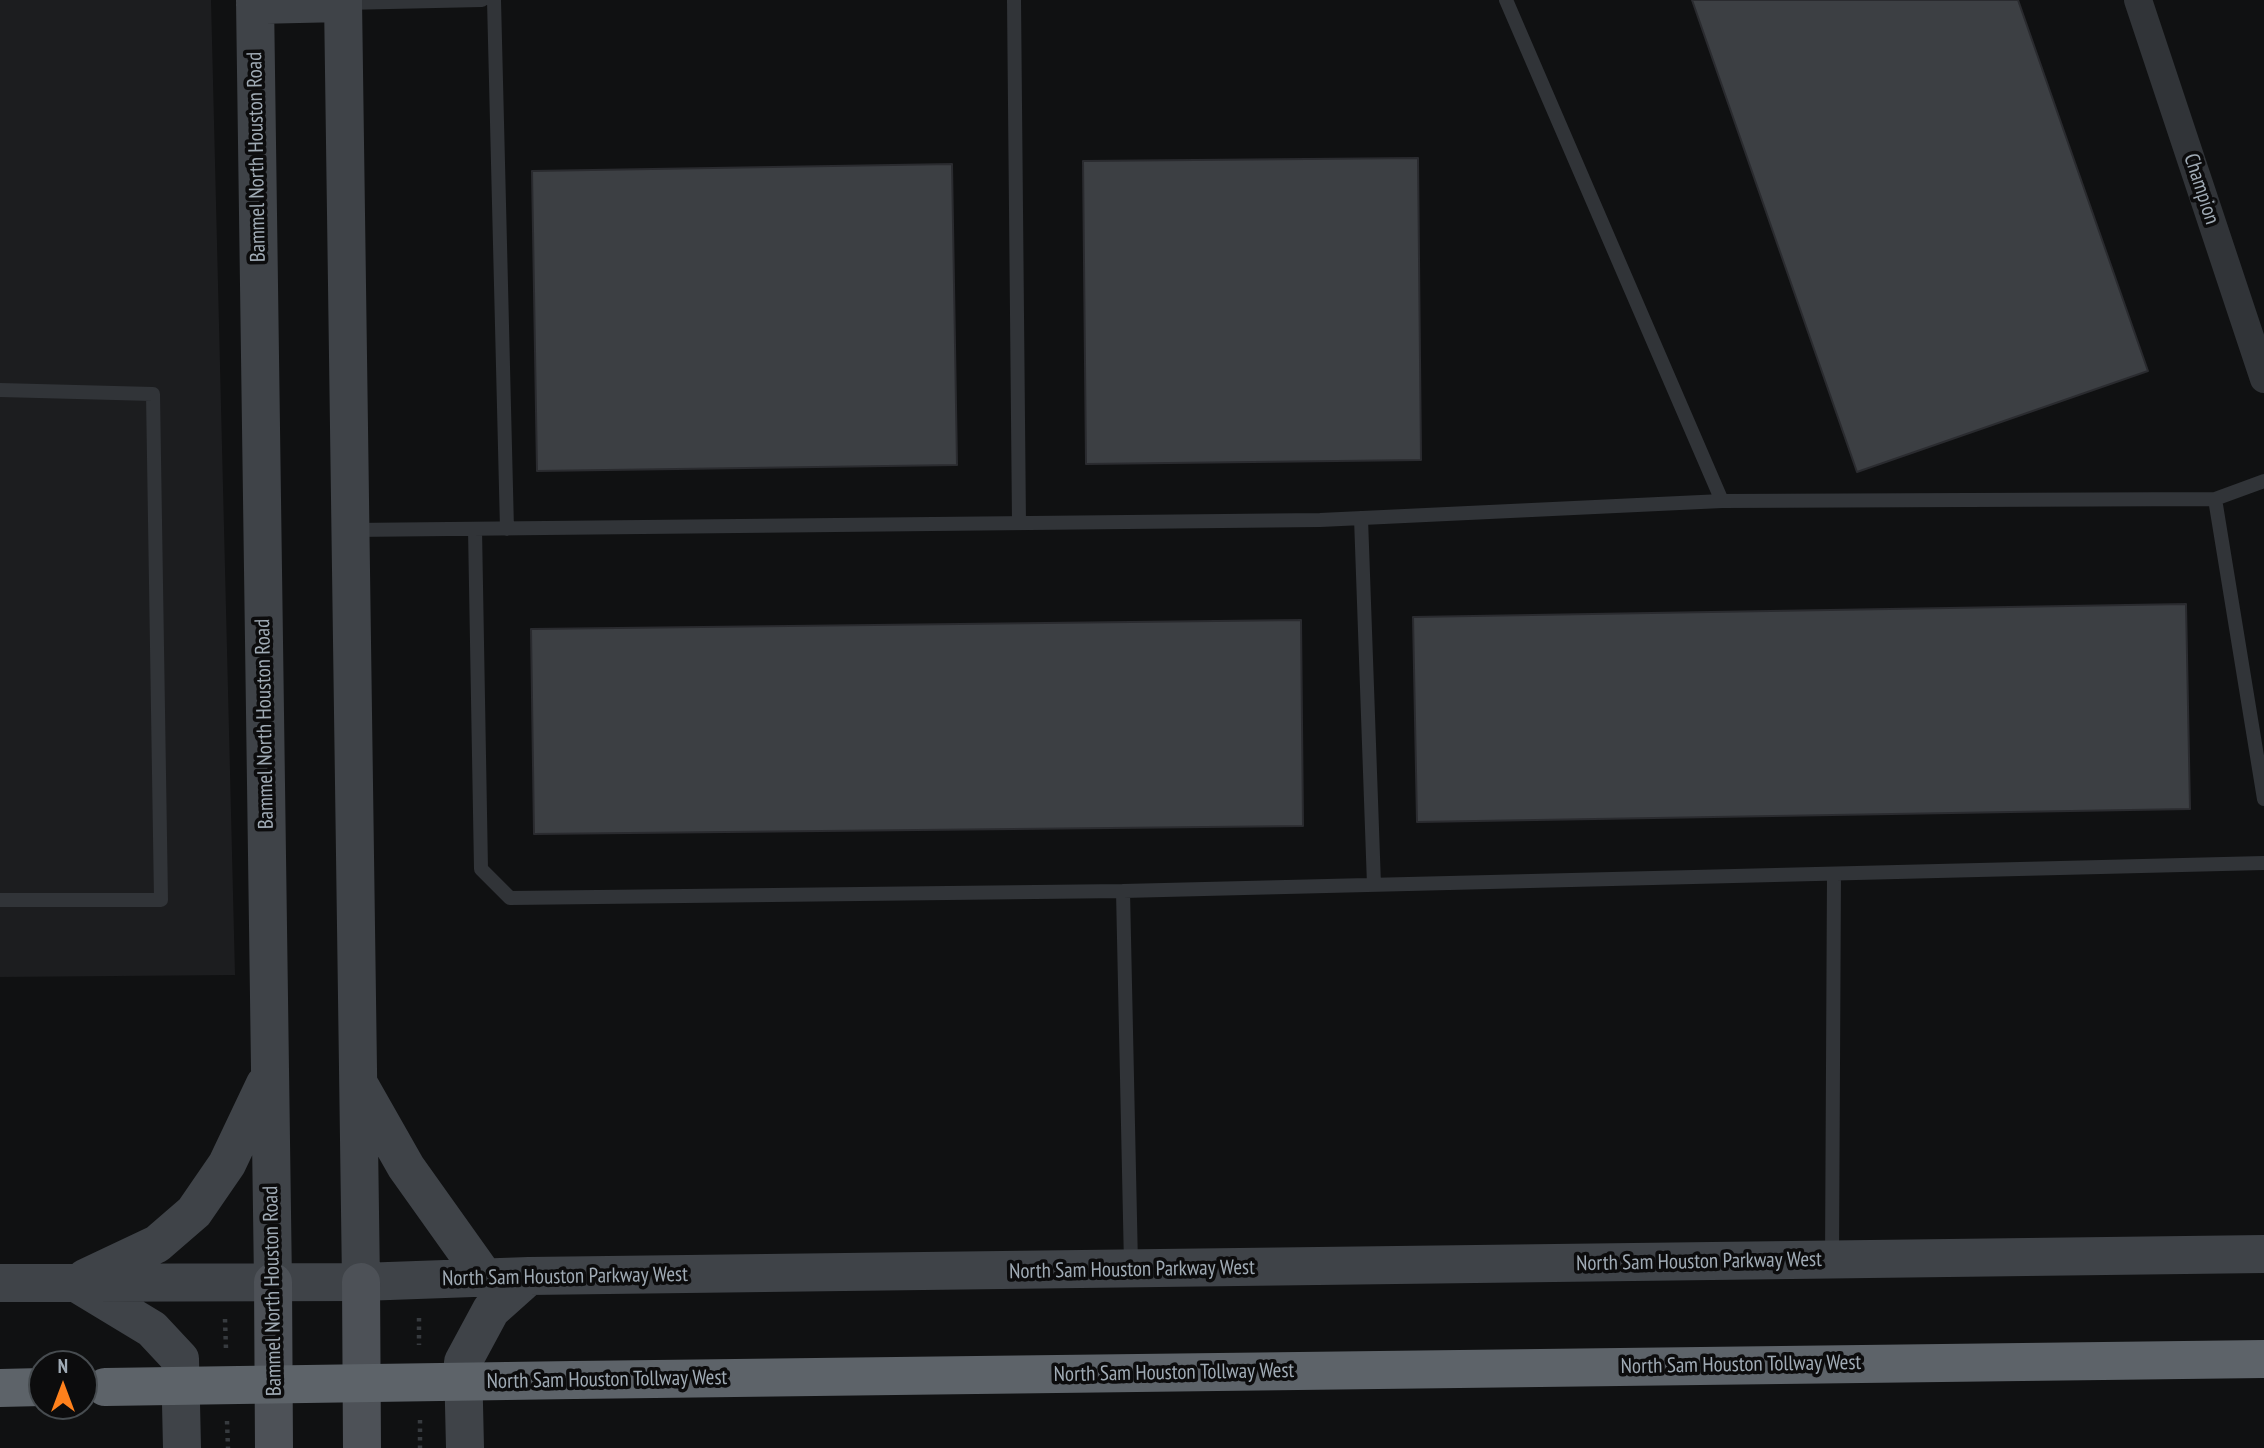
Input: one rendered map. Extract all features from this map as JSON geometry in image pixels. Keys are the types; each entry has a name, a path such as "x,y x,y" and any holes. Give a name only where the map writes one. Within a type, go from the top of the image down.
{"highway":[{"name":"North Sam Houston Tollway West","path":"98,1387 2264,1359"},
{"path":"0,1388 28,1387"}],"main road":[{"path":"255,2 343,2 362,1448"},
{"name":"Bammel North Houston Road","path":"255,2 274,1448"},
{"path":"76,1283 157,1244 194,1212 228,1164 270,1072"},
{"path":"358,1084 407,1167 466,1247 485,1278"},
{"name":"North Sam Houston Parkway West","path":"0,1283 361,1282 529,1276 2264,1254"},
{"path":"465,1448 463,1362 491,1310 529,1276"},
{"path":"76,1283 152,1329 180,1359 182,1448"}],"street":[{"name":"Champion","path":"2138,0 2264,379"}],"lane":[{"path":"343,2 482,0"},
{"path":"494,0 507,529"},
{"path":"1014,0 1019,523"},
{"path":"1506,0 1722,501"},
{"path":"0,390 153,394 161,900 0,900"},
{"path":"351,530 1361,518 1722,501 2215,499 2264,481"},
{"path":"2215,499 2264,799"},
{"path":"1361,518 1374,885"},
{"path":"475,529 481,869 510,898 1124,891 2264,863"},
{"path":"1832,1260 1833,874"},
{"path":"1124,891 1131,1270"}],"shaded area":[{"path":"0,0 211,0 235,975 0,977"}],"building":[{"path":"1692,0 2018,0 2148,371 1857,472"},
{"path":"1418,158 1421,460 1086,464 1083,161"},
{"path":"952,164 957,465 537,471 532,171"},
{"path":"2186,604 2190,809 1417,822 1413,617"},
{"path":"1301,620 1303,826 534,834 531,629"}]}
